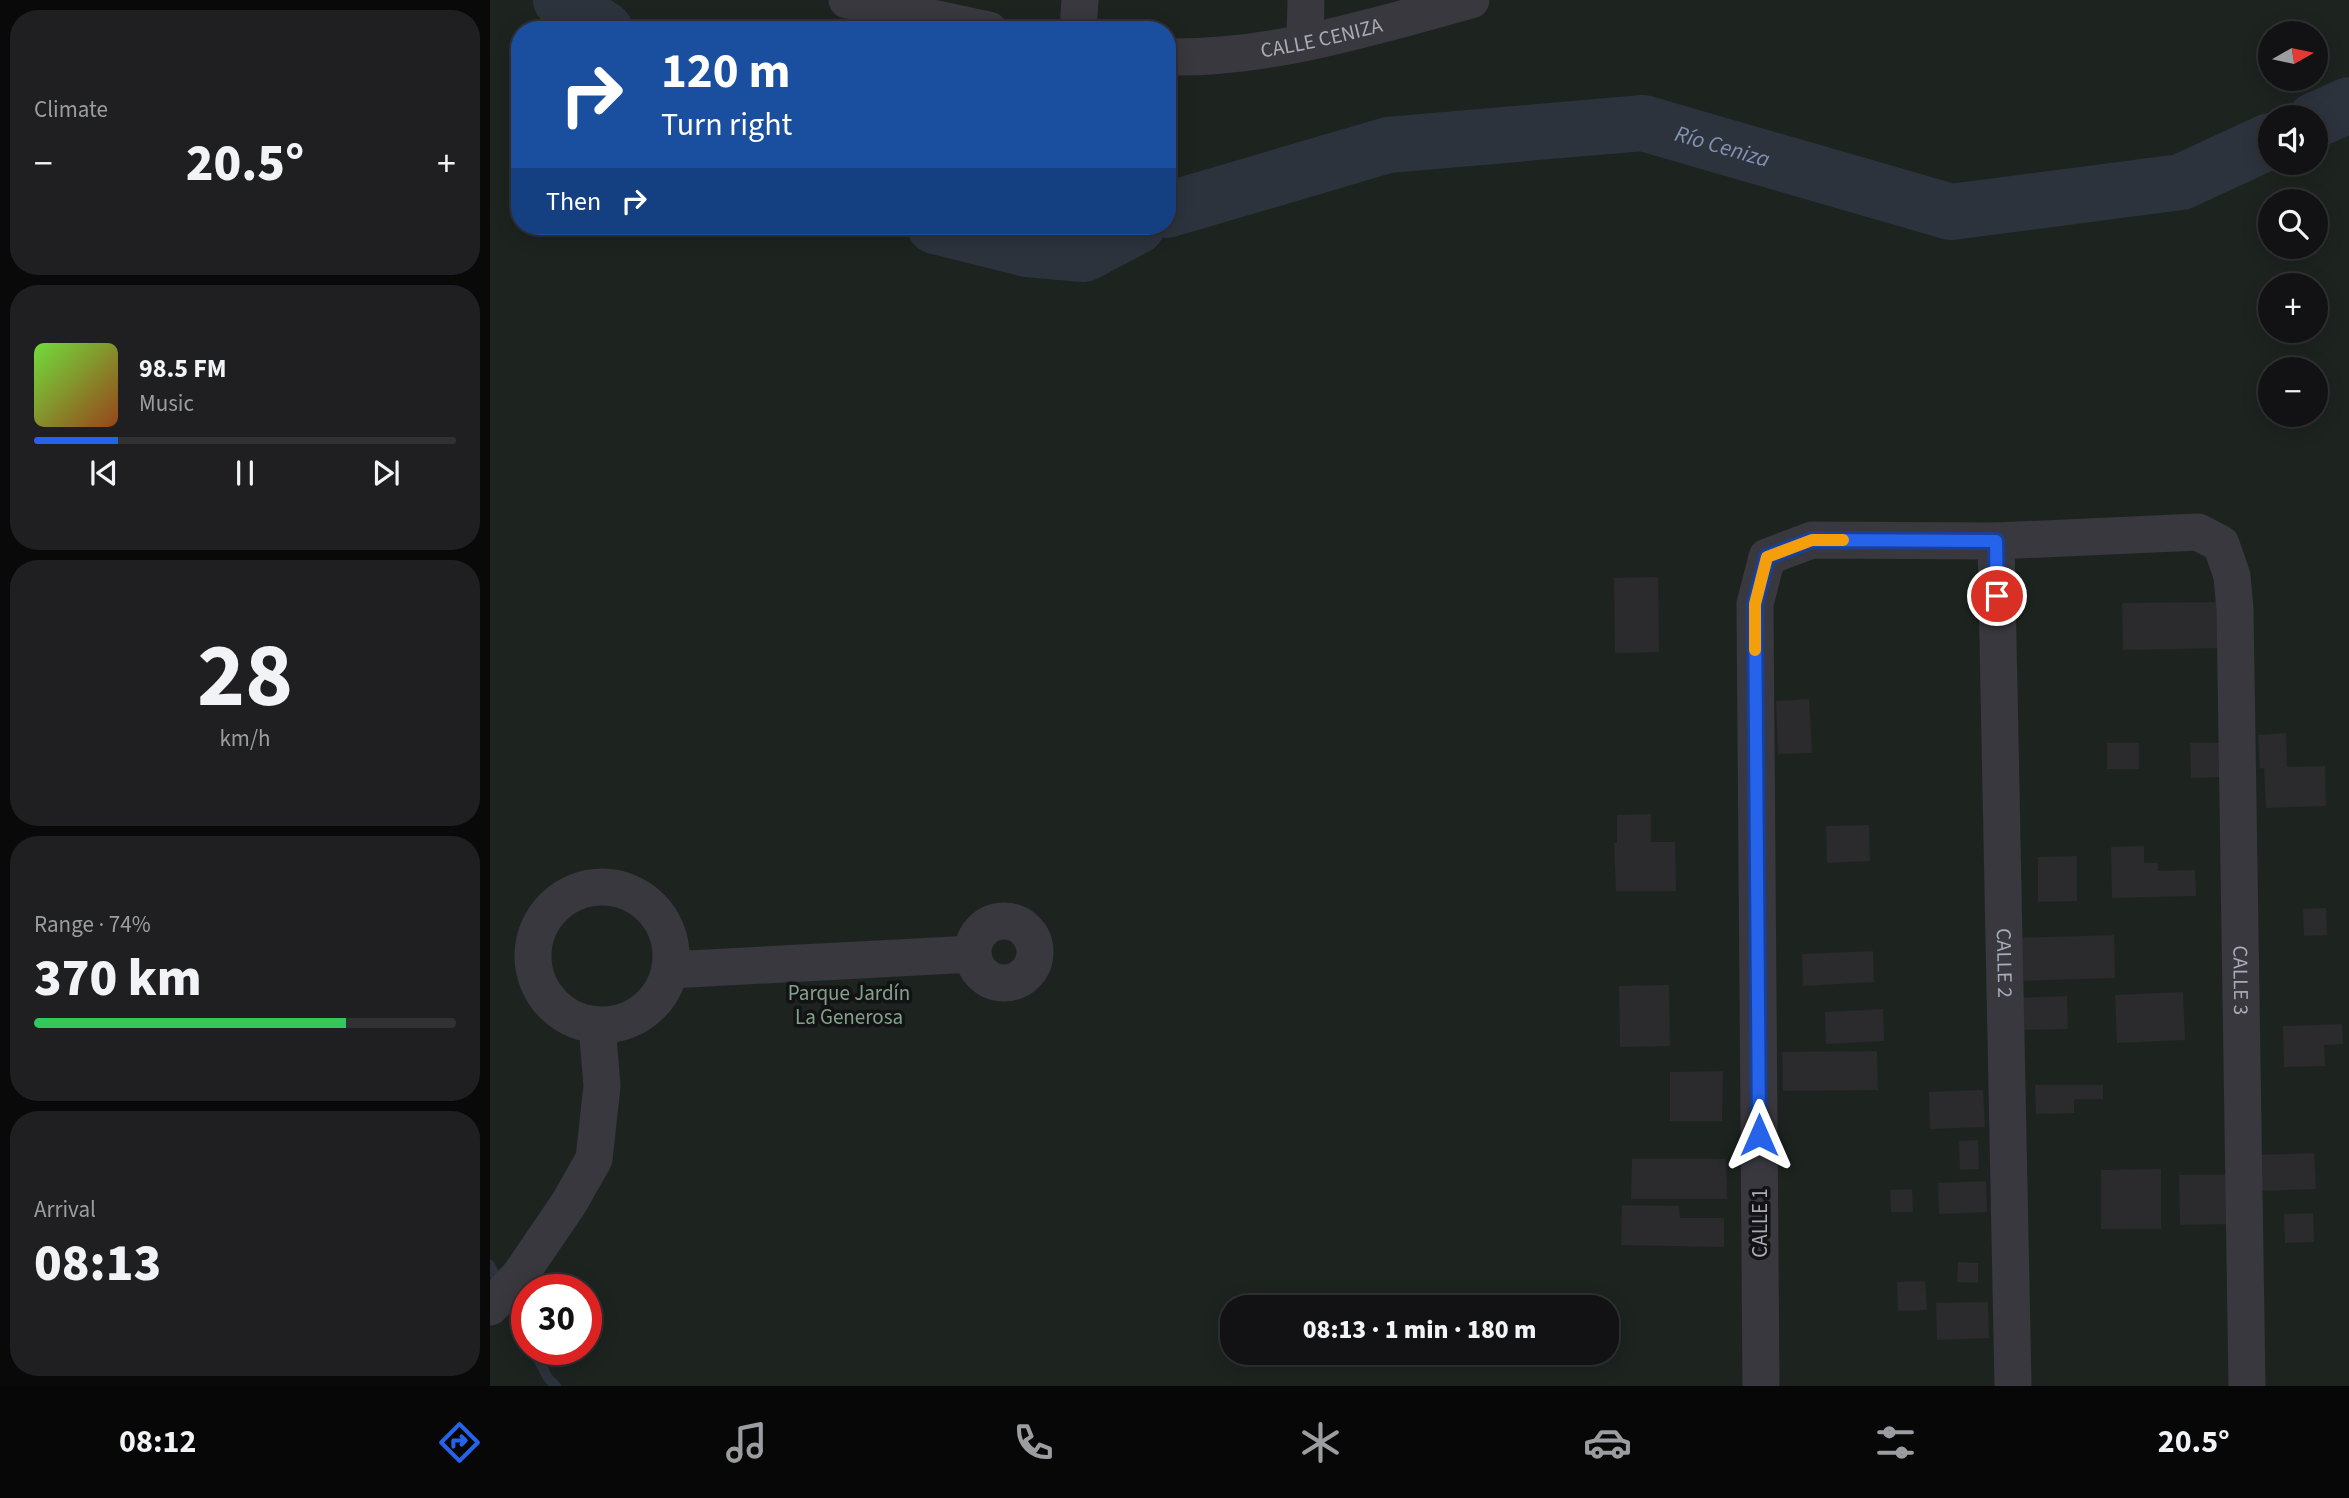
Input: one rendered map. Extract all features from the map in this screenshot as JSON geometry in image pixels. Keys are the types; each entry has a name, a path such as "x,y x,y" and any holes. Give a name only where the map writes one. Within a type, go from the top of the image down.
{"street":[{"path":"1079,21 1080,0"},
{"path":"1305,42 1306,0"},
{"name":"CALLE CENIZA","path":"1176,57 1227,56 1305,42 1471,0"},
{"path":"859,2 947,21"},
{"name":"CALLE 3","path":"1767,557 1812,540 1996,541 2198,532 2221,544 2232,576 2235,609 2247,1386"},
{"name":"CALLE 2","path":"1996,541 2013,1386"},
{"name":"CALLE 1","path":"1761,1386 1755,604 1767,557"},
{"path":"611,887 633,894 652,908 665,928 670,951 670,970 658,995 642,1013 621,1023 597,1025 576,1020 557,1009 543,992 534,972 532,950 538,928 550,909 567,895 587,888 611,887"},
{"path":"670,970 973,954"},
{"path":"490,1307 520,1275 569,1203 594,1159 602,1086 597,1025"}],"green space":[{"name":"Parque Jardín La Generosa","path":"490,0 2349,0 2349,1386 490,1386"}],"building":[{"path":"1658,577 1659,652 1615,653 1614,578"},
{"path":"2227,602 2228,648 2123,650 2122,603"},
{"path":"1809,699 1812,753 1778,754 1776,701"},
{"path":"2286,733 2287,767 2325,766 2326,806 2266,808 2264,768 2260,769 2258,735"},
{"path":"2107,743 2139,743 2139,769 2107,769"},
{"path":"2190,743 2223,743 2223,777 2191,778"},
{"path":"1651,814 1651,842 1675,842 1676,891 1616,891 1614,843 1617,843 1617,815"},
{"path":"1869,825 1870,861 1827,863 1826,826"},
{"path":"2144,846 2144,863 2158,863 2158,871 2195,870 2196,896 2112,898 2111,847"},
{"path":"2077,856 2077,901 2038,902 2038,857"},
{"path":"2326,908 2327,935 2304,936 2303,909"},
{"path":"2114,935 2115,978 2015,981 2014,938"},
{"path":"1873,951 1874,982 1803,986 1802,954"},
{"path":"1669,985 1670,1046 1620,1047 1619,986"},
{"path":"2183,992 2185,1040 2117,1043 2115,995"},
{"path":"2067,996 2068,1029 2015,1030 2014,998"},
{"path":"1883,1009 1884,1041 1826,1044 1825,1012"},
{"path":"2342,1024 2343,1044 2324,1045 2325,1066 2284,1067 2283,1026"},
{"path":"1877,1051 1878,1090 1783,1091 1782,1052"},
{"path":"1723,1071 1722,1121 1670,1121 1670,1072"},
{"path":"2035,1085 2103,1085 2103,1099 2074,1099 2074,1113 2036,1114"},
{"path":"1983,1090 1985,1127 1930,1129 1929,1092"},
{"path":"1978,1140 1979,1169 1960,1170 1959,1141"},
{"path":"2314,1153 2316,1189 2258,1191 2257,1155"},
{"path":"1632,1159 1726,1159 1727,1199 1631,1199"},
{"path":"2161,1169 2161,1229 2101,1229 2101,1170"},
{"path":"2179,1175 2232,1175 2232,1224 2180,1225"},
{"path":"1986,1181 1987,1212 1939,1214 1938,1183"},
{"path":"1912,1189 1913,1212 1891,1212 1890,1190"},
{"path":"1622,1205 1679,1206 1680,1218 1724,1218 1724,1247 1621,1245"},
{"path":"2313,1213 2314,1242 2285,1243 2284,1214"},
{"path":"1958,1262 1978,1263 1978,1283 1957,1282"},
{"path":"1925,1281 1927,1310 1898,1311 1897,1282"},
{"path":"1988,1302 1989,1338 1937,1340 1936,1303"}],"waterway":[{"name":"Río Ceniza","path":"561,0 592,21"},
{"name":"Río Ceniza","path":"2328,114 2349,105"},
{"name":"Río Ceniza","path":"1176,207 1388,145 1643,123 1951,212 2181,182 2258,147"},
{"name":"Río Ceniza","path":"971,235 1027,249 1084,254 1120,235"},
{"path":"490,1265 501,1287"},
{"path":"508,1300 511,1306"},
{"path":"541,1365 556,1386"}],"slow traffic":[{"path":"1755,650 1755,604 1767,557 1812,540 1843,540"}],"route":[{"path":"1759,1135 1755,604 1767,557 1812,540 1996,541 1997,596"}]}
